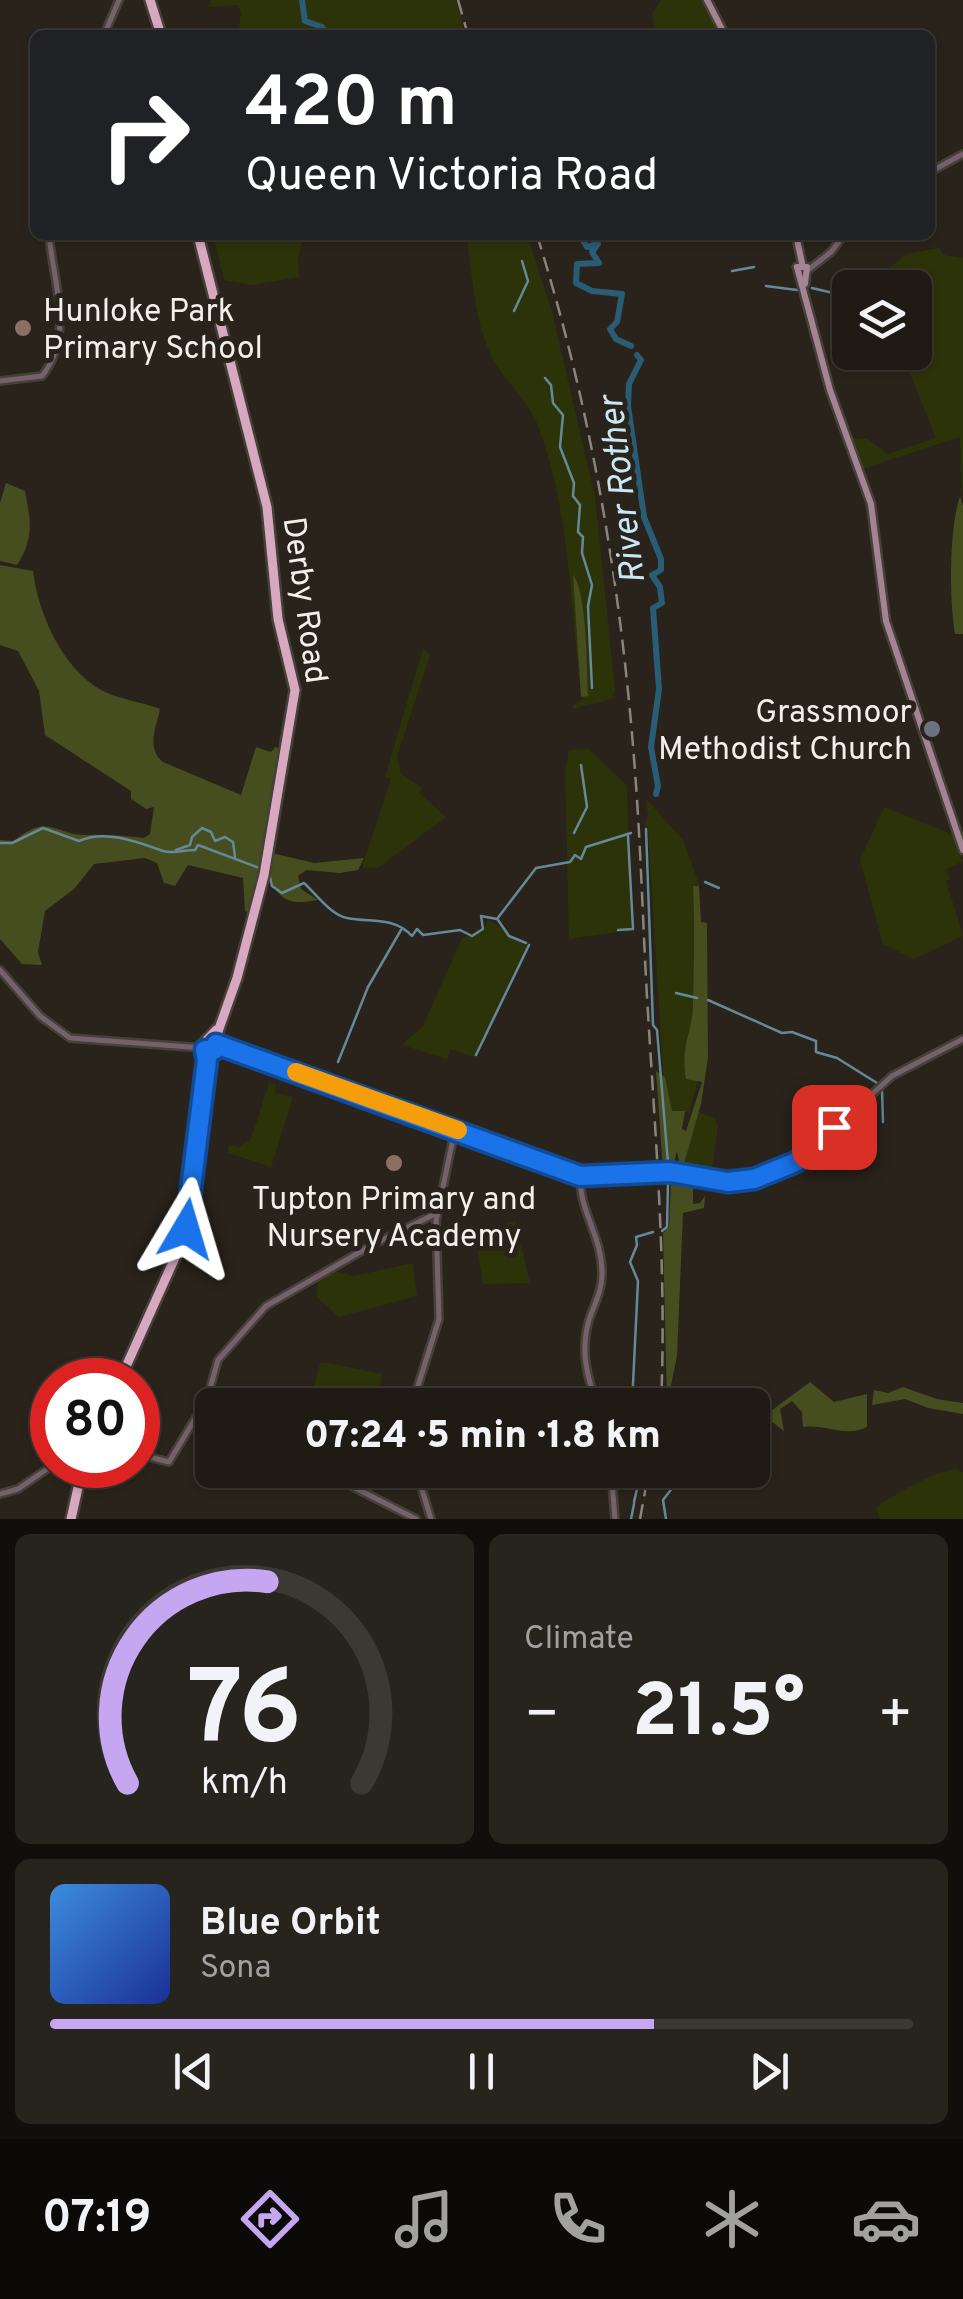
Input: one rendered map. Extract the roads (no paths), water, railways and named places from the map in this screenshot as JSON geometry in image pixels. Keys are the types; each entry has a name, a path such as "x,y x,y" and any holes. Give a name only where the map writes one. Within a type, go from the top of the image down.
{"highway":[{"path":"150,0 159,30"},
{"name":"Derby Road","path":"130,1358 182,1242 210,1046 237,978 265,871 296,700 294,677 278,619 267,506 199,240"},
{"path":"71,1519 78,1488"}],"main road":[{"path":"707,0 722,30"},
{"path":"797,240 830,390 870,504 886,621 963,850"}],"street":[{"path":"106,30 120,0"},
{"path":"935,169 963,154"},
{"path":"0,381 38,378 47,371 62,308 50,240"},
{"path":"804,267 831,252 840,240"},
{"path":"0,970 40,1016 70,1038 210,1046 580,1176 663,1172 728,1182 782,1170 807,1154 892,1076 963,1039"},
{"path":"417,1388 439,1318 438,1211 455,1129"},
{"path":"580,1176 578,1196 596,1231 602,1274 584,1348 593,1388"},
{"path":"160,1460 169,1462 208,1399 218,1360 266,1306 438,1211"},
{"path":"0,1494 30,1481"},
{"path":"355,1488 416,1519"},
{"path":"422,1488 431,1519"},
{"path":"612,1488 615,1519"}],"waterway":[{"name":"River Rother","path":"302,0 305,21 324,30"},
{"name":"River Rother","path":"583,240 587,247 598,244 592,252 599,263 577,264 576,283 592,291 622,294 617,322 610,329 616,339 631,346"},
{"path":"514,311 528,281 522,261"},
{"path":"732,271 754,267"},
{"path":"766,286 797,290"},
{"path":"812,288 832,293"},
{"name":"River Rother","path":"637,355 641,360 629,384 628,406 644,517 661,559 661,570 652,575 660,587 662,603 653,608 659,689 651,747 656,794"},
{"path":"545,378 551,385 553,403 563,415 560,447 574,483 573,496 580,505 578,532 583,537 582,553 592,585 588,606 592,688"},
{"path":"574,833 587,807 581,765"},
{"path":"0,843 12,843 43,828 79,841 110,837 166,852 195,850 198,845 262,869"},
{"path":"176,850 190,845 202,828 211,832 215,841 225,837 233,842 235,857"},
{"name":"River Rother","path":"646,829 653,1025 657,1030 668,1163"},
{"path":"269,873 272,886 282,893 304,883 329,908 347,918 397,925 412,936 417,929 423,935 460,930 472,936 483,929 481,916 497,919 536,868 570,862 575,855 581,859 586,847 631,833"},
{"path":"618,930 633,929 628,836"},
{"path":"705,882 719,888"},
{"path":"498,920 509,936 526,943"},
{"path":"338,1062 368,987 401,930"},
{"path":"476,1055 529,945"},
{"path":"676,993 697,998"},
{"path":"708,1000 782,1033 792,1032 816,1041 816,1052 837,1058 877,1083"},
{"path":"882,1091 883,1122"},
{"name":"River Rother","path":"662,1231 667,1227 668,1183"},
{"name":"River Rother","path":"633,1388 638,1281 630,1262 636,1237 653,1232"},
{"path":"634,1502 637,1488"},
{"name":"River Rother","path":"666,1519 663,1500 672,1488"},
{"path":"631,1519 634,1504"}],"railway":[{"path":"458,0 467,30"},
{"path":"538,240 590,438 623,645 638,811 659,1201 661,1388"},
{"path":"640,1519 646,1488"}],"place":[{"name":"Hunloke Park Primary School","path":"23,328"},
{"name":"Grassmoor Methodist Church","path":"932,729"},
{"name":"Tupton Primary and Nursery Academy","path":"394,1163"}]}
